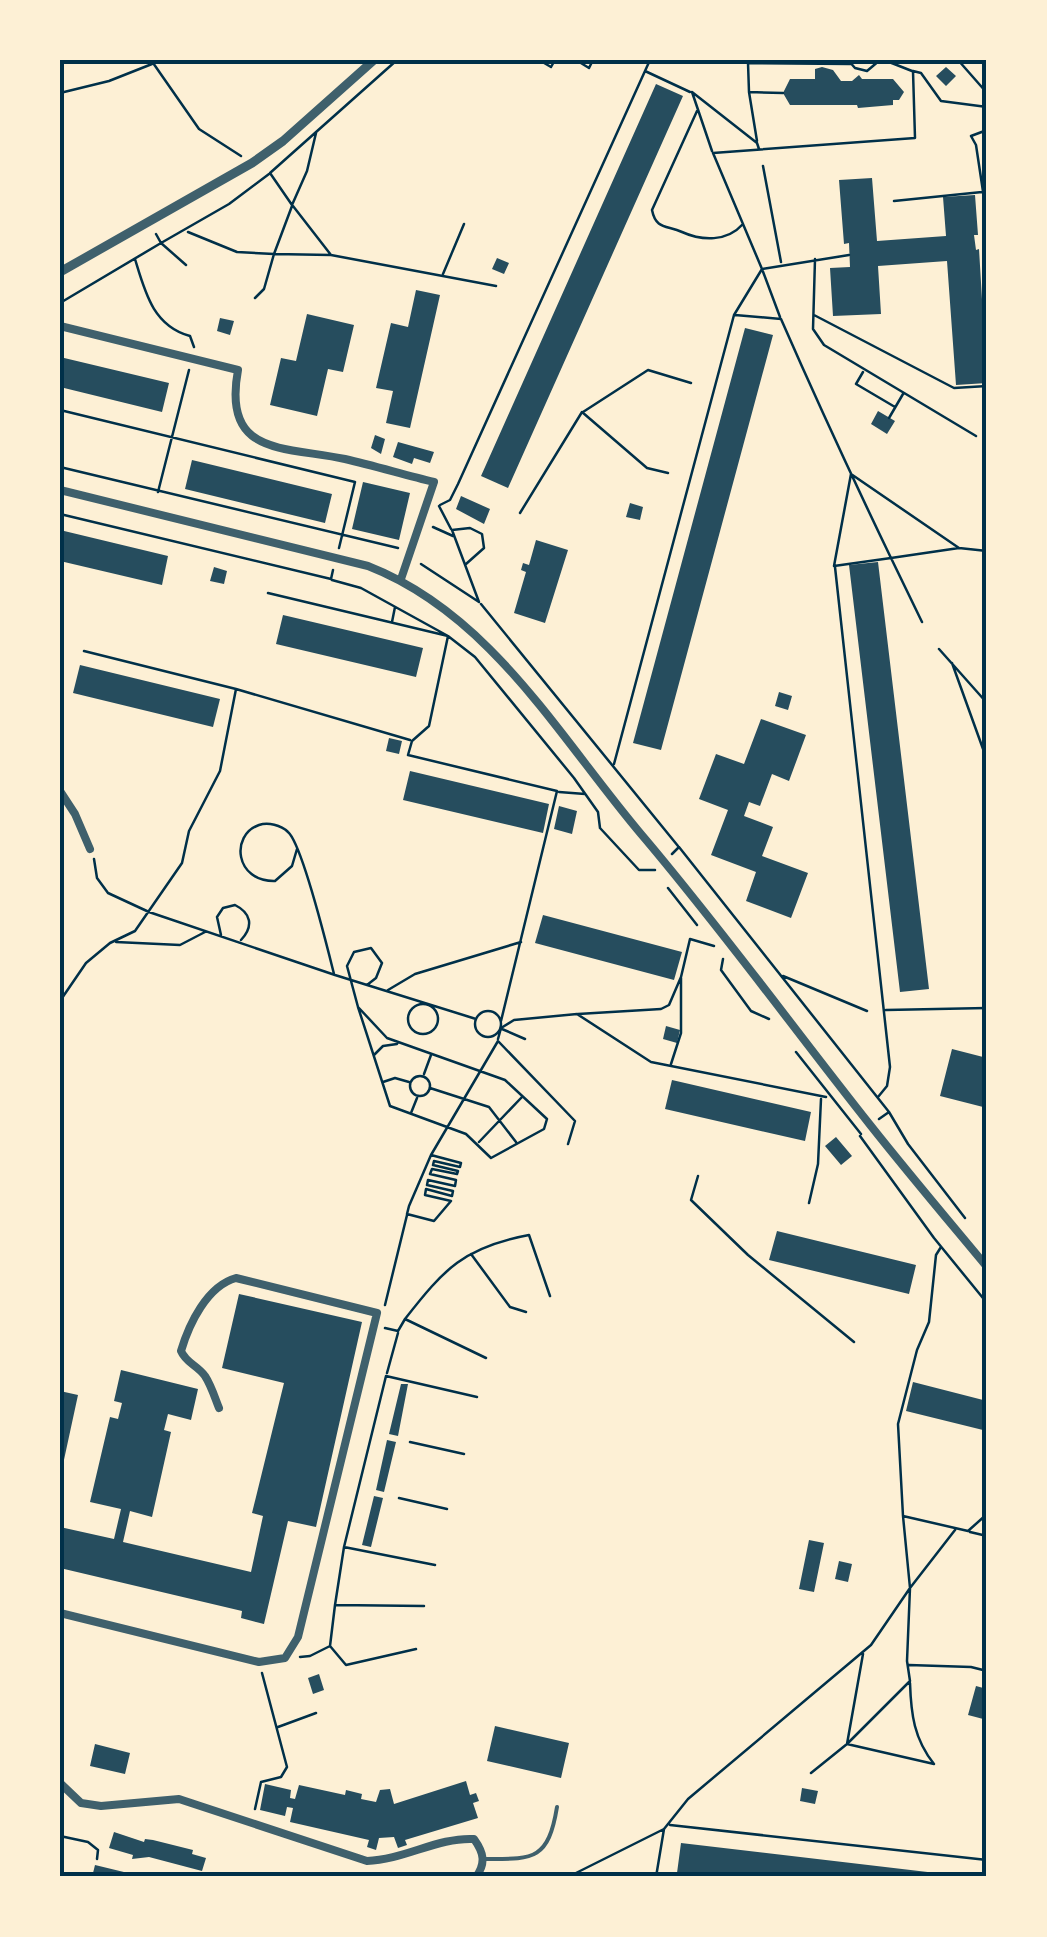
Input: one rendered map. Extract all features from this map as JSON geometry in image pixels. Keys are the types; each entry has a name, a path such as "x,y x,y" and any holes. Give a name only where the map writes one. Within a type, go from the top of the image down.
{"street":[{"path":"60,272 252,163 283,141 374,60"},
{"path":"60,326 238,370 234,391 238,421 253,440 291,453 347,460 434,482 401,578"},
{"path":"60,490 336,558 401,578 452,615 520,680 870,1125 987,1267"},
{"path":"60,791 90,849"},
{"path":"60,1613 259,1662 285,1658 298,1637 377,1313 236,1278 224,1282 193,1321 181,1351 184,1360 195,1364 206,1377 220,1408"},
{"path":"60,1782 80,1803 101,1806 179,1800 367,1861 384,1861 461,1838 474,1839 483,1851 482,1868 476,1877"}],"lane":[{"path":"483,1859 528,1859 542,1850 553,1830 557,1808"}],"path":[{"path":"60,303 229,204 270,173 397,60"},
{"path":"539,60 551,67 555,60"},
{"path":"576,60 589,68 593,60"},
{"path":"454,536 431,526 439,506 450,500 458,484 650,60"},
{"path":"760,149 748,63 849,62 868,70 882,60 921,73 941,101 987,107"},
{"path":"958,60 987,93"},
{"path":"60,84 62,93 109,82 152,62 198,129 252,163"},
{"path":"645,71 692,92 757,143"},
{"path":"713,153 915,138 913,71"},
{"path":"692,92 781,318 922,622"},
{"path":"750,92 783,93"},
{"path":"697,111 652,210 654,221 704,240 736,232 744,224"},
{"path":"987,130 971,136 987,218"},
{"path":"255,298 264,289 307,171 316,133"},
{"path":"763,166 781,264"},
{"path":"270,173 331,255"},
{"path":"894,201 982,192"},
{"path":"149,222 161,244 186,265"},
{"path":"443,276 464,224"},
{"path":"186,230 219,248 236,252 331,255 496,286"},
{"path":"614,764 734,315 762,268 850,254"},
{"path":"135,259 148,305 176,332 190,336 194,347 158,492"},
{"path":"815,259 813,329 824,345 976,436"},
{"path":"734,315 781,318"},
{"path":"813,315 954,388 987,386"},
{"path":"865,369 856,384 895,406"},
{"path":"520,513 582,412 648,370 691,383"},
{"path":"889,418 904,392"},
{"path":"60,410 355,482 331,580"},
{"path":"582,412 648,468 668,473"},
{"path":"60,468 396,548 479,602 614,764 878,1097 908,1144 972,1227"},
{"path":"851,474 959,548"},
{"path":"851,474 834,566 890,1067 886,1086 878,1097"},
{"path":"439,506 479,602"},
{"path":"60,514 362,588 396,606 476,657 585,794 598,812 600,828 639,870 654,871 679,847"},
{"path":"452,530 478,530 485,541 481,554 466,564"},
{"path":"834,566 959,548 987,551"},
{"path":"268,592 448,636"},
{"path":"392,622 396,606"},
{"path":"448,636 428,726 412,741 408,756 585,794"},
{"path":"939,649 987,703"},
{"path":"84,651 236,689 412,741"},
{"path":"952,663 987,760"},
{"path":"60,1001 86,963 110,943 135,931 182,863 189,831 220,771 236,689"},
{"path":"377,1313 385,1304 408,1214 431,1155 498,1041 557,791"},
{"path":"297,849 292,866 275,881 254,878 240,859 246,835 264,824 290,832 297,849 335,975"},
{"path":"90,849 97,878 108,893 149,912 476,1018"},
{"path":"501,1021 490,1010 482,1012 476,1018 477,1031 483,1036 496,1034 514,1020 661,1009 669,1005 690,940 714,946 664,883"},
{"path":"222,936 217,917 223,908 235,905 245,910 250,920 248,933 240,941"},
{"path":"110,943 180,945 206,932"},
{"path":"387,990 415,974 521,942"},
{"path":"358,1007 387,1038 506,1080 547,1119 546,1125 538,1134 491,1158 472,1137 390,1106 373,1056 358,1007 353,981 347,966 354,952 371,948 382,963 376,978 367,985"},
{"path":"724,956 721,970 741,998 751,1011 771,1019"},
{"path":"782,976 867,1010"},
{"path":"670,1066 681,1033 681,977"},
{"path":"417,1004 427,1004 435,1010 438,1020 434,1030 420,1034 408,1025 408,1015 417,1004"},
{"path":"885,1010 987,1008"},
{"path":"577,1014 652,1062 830,1097"},
{"path":"500,1028 525,1038"},
{"path":"498,1041 574,1121 568,1144"},
{"path":"373,1056 383,1046 402,1044"},
{"path":"794,1050 987,1303"},
{"path":"423,1076 431,1054"},
{"path":"423,1076 430,1082 430,1088 418,1096 410,1089 410,1082 423,1076"},
{"path":"382,1082 395,1078 410,1082"},
{"path":"430,1088 489,1106 516,1142"},
{"path":"410,1115 418,1096"},
{"path":"478,1144 523,1096"},
{"path":"809,1203 818,1164 822,1098"},
{"path":"860,1135 889,1112"},
{"path":"408,1214 434,1221 450,1203 425,1194 426,1189 452,1196 453,1191 427,1185 428,1180 454,1186 456,1180 430,1174 432,1169 457,1174 458,1171 433,1165 434,1161 460,1167 460,1162 431,1155"},
{"path":"698,1176 692,1200 748,1255 854,1342"},
{"path":"416,1649 346,1665 330,1646 344,1546 398,1331 434,1282 470,1252 493,1242 529,1235 550,1296"},
{"path":"846,1744 934,1764 919,1746 911,1713 907,1665 910,1588 898,1424 916,1350 929,1322 936,1254 941,1247"},
{"path":"470,1252 510,1307 526,1312"},
{"path":"405,1320 486,1358"},
{"path":"374,1326 398,1331"},
{"path":"386,1376 477,1397"},
{"path":"410,1442 464,1454"},
{"path":"399,1498 447,1509"},
{"path":"968,1532 987,1514"},
{"path":"903,1516 987,1536"},
{"path":"568,1877 664,1829 688,1800 864,1651 956,1529"},
{"path":"344,1546 435,1565"},
{"path":"335,1605 424,1606"},
{"path":"285,1658 310,1656 330,1646"},
{"path":"846,1744 864,1651"},
{"path":"907,1665 987,1671"},
{"path":"257,1801 261,1782 281,1777 287,1767 262,1676"},
{"path":"810,1773 846,1744 910,1681"},
{"path":"276,1728 316,1713"},
{"path":"668,1824 987,1860"},
{"path":"656,1877 664,1829"},
{"path":"60,1836 88,1842 98,1850 96,1858"}],"building":[{"path":"946,67 956,76 946,86 936,76"},
{"path":"815,69 833,70 841,81 852,81 859,75 862,79 893,79 904,92 899,100 893,100 893,105 790,105 783,93 790,79 815,79"},
{"path":"656,84 683,96 508,488 481,476"},
{"path":"872,178 877,241 946,236 943,197 975,195 978,235 974,235 976,250 979,249 987,383 956,385 947,261 878,266 881,314 833,316 830,268 850,267 849,243 844,244 839,180"},
{"path":"497,258 509,263 504,274 492,269"},
{"path":"416,290 440,295 410,428 386,423 393,391 376,388 391,323 408,327"},
{"path":"307,314 354,325 343,372 328,369 317,416 270,405 281,358 296,361"},
{"path":"220,318 234,321 230,335 217,331"},
{"path":"745,328 773,335 661,750 633,743"},
{"path":"60,357 169,383 162,412 60,387"},
{"path":"878,411 895,421 887,434 871,424"},
{"path":"375,435 385,439 381,454 371,448"},
{"path":"398,442 434,452 430,463 414,458 412,464 393,457"},
{"path":"192,460 332,494 325,523 185,489"},
{"path":"363,482 410,493 399,540 352,529"},
{"path":"461,496 490,509 484,524 456,509"},
{"path":"630,503 643,507 640,520 626,517"},
{"path":"60,530 168,556 162,585 60,561"},
{"path":"536,540 568,550 545,623 514,613 526,572 521,570 523,563 529,565"},
{"path":"878,562 929,989 900,992 849,565"},
{"path":"214,567 227,571 224,584 210,581"},
{"path":"283,615 423,648 416,677 276,644"},
{"path":"80,665 220,699 213,727 73,693"},
{"path":"779,692 792,696 788,710 775,706"},
{"path":"761,719 806,735 789,781 772,774 760,806 749,802 744,816 773,827 762,856 808,873 791,918 746,901 756,872 711,855 728,810 699,799 716,754 744,764"},
{"path":"389,738 402,741 399,754 386,751"},
{"path":"410,771 549,804 543,833 403,800"},
{"path":"559,806 577,811 572,834 554,829"},
{"path":"543,915 682,952 674,980 535,943"},
{"path":"666,1026 680,1030 677,1043 663,1039"},
{"path":"952,1049 987,1058 987,1108 940,1096"},
{"path":"672,1080 811,1112 805,1141 665,1109"},
{"path":"836,1137 852,1156 841,1165 825,1146"},
{"path":"777,1231 916,1265 909,1294 769,1260"},
{"path":"239,1294 362,1322 316,1527 288,1521 264,1624 241,1618 242,1611 60,1568 60,1527 114,1539 121,1509 90,1502 110,1417 118,1419 122,1403 114,1401 121,1370 198,1389 191,1420 168,1414 164,1430 171,1432 152,1517 130,1511 123,1542 251,1572 263,1516 252,1513 284,1383 222,1368"},
{"path":"913,1382 987,1401 987,1431 906,1411"},
{"path":"401,1384 408,1384 398,1436 389,1434"},
{"path":"60,1391 78,1395 62,1469 60,1469"},
{"path":"387,1440 396,1442 384,1492 376,1490"},
{"path":"374,1496 383,1498 371,1547 362,1545"},
{"path":"809,1540 824,1543 814,1592 799,1589"},
{"path":"839,1561 852,1564 848,1582 835,1579"},
{"path":"319,1674 324,1690 313,1694 308,1678"},
{"path":"976,1686 987,1689 987,1720 968,1715"},
{"path":"495,1726 569,1743 561,1778 487,1761"},
{"path":"95,1744 130,1753 125,1774 90,1766"},
{"path":"466,1781 470,1795 476,1793 479,1801 473,1803 478,1818 405,1840 407,1845 398,1848 394,1837 379,1838 376,1850 367,1847 369,1840 290,1822 293,1808 287,1807 285,1816 260,1810 265,1784 291,1790 290,1798 295,1799 299,1785 345,1795 346,1790 376,1802 380,1790 390,1789 394,1804"},
{"path":"802,1788 818,1791 815,1804 800,1801"},
{"path":"114,1832 144,1842 153,1840 193,1850 192,1854 206,1858 202,1871 149,1857 132,1859 133,1855 109,1848"},
{"path":"681,1843 953,1877 715,1877 677,1873"},
{"path":"95,1865 128,1873 127,1877 92,1877"}]}
